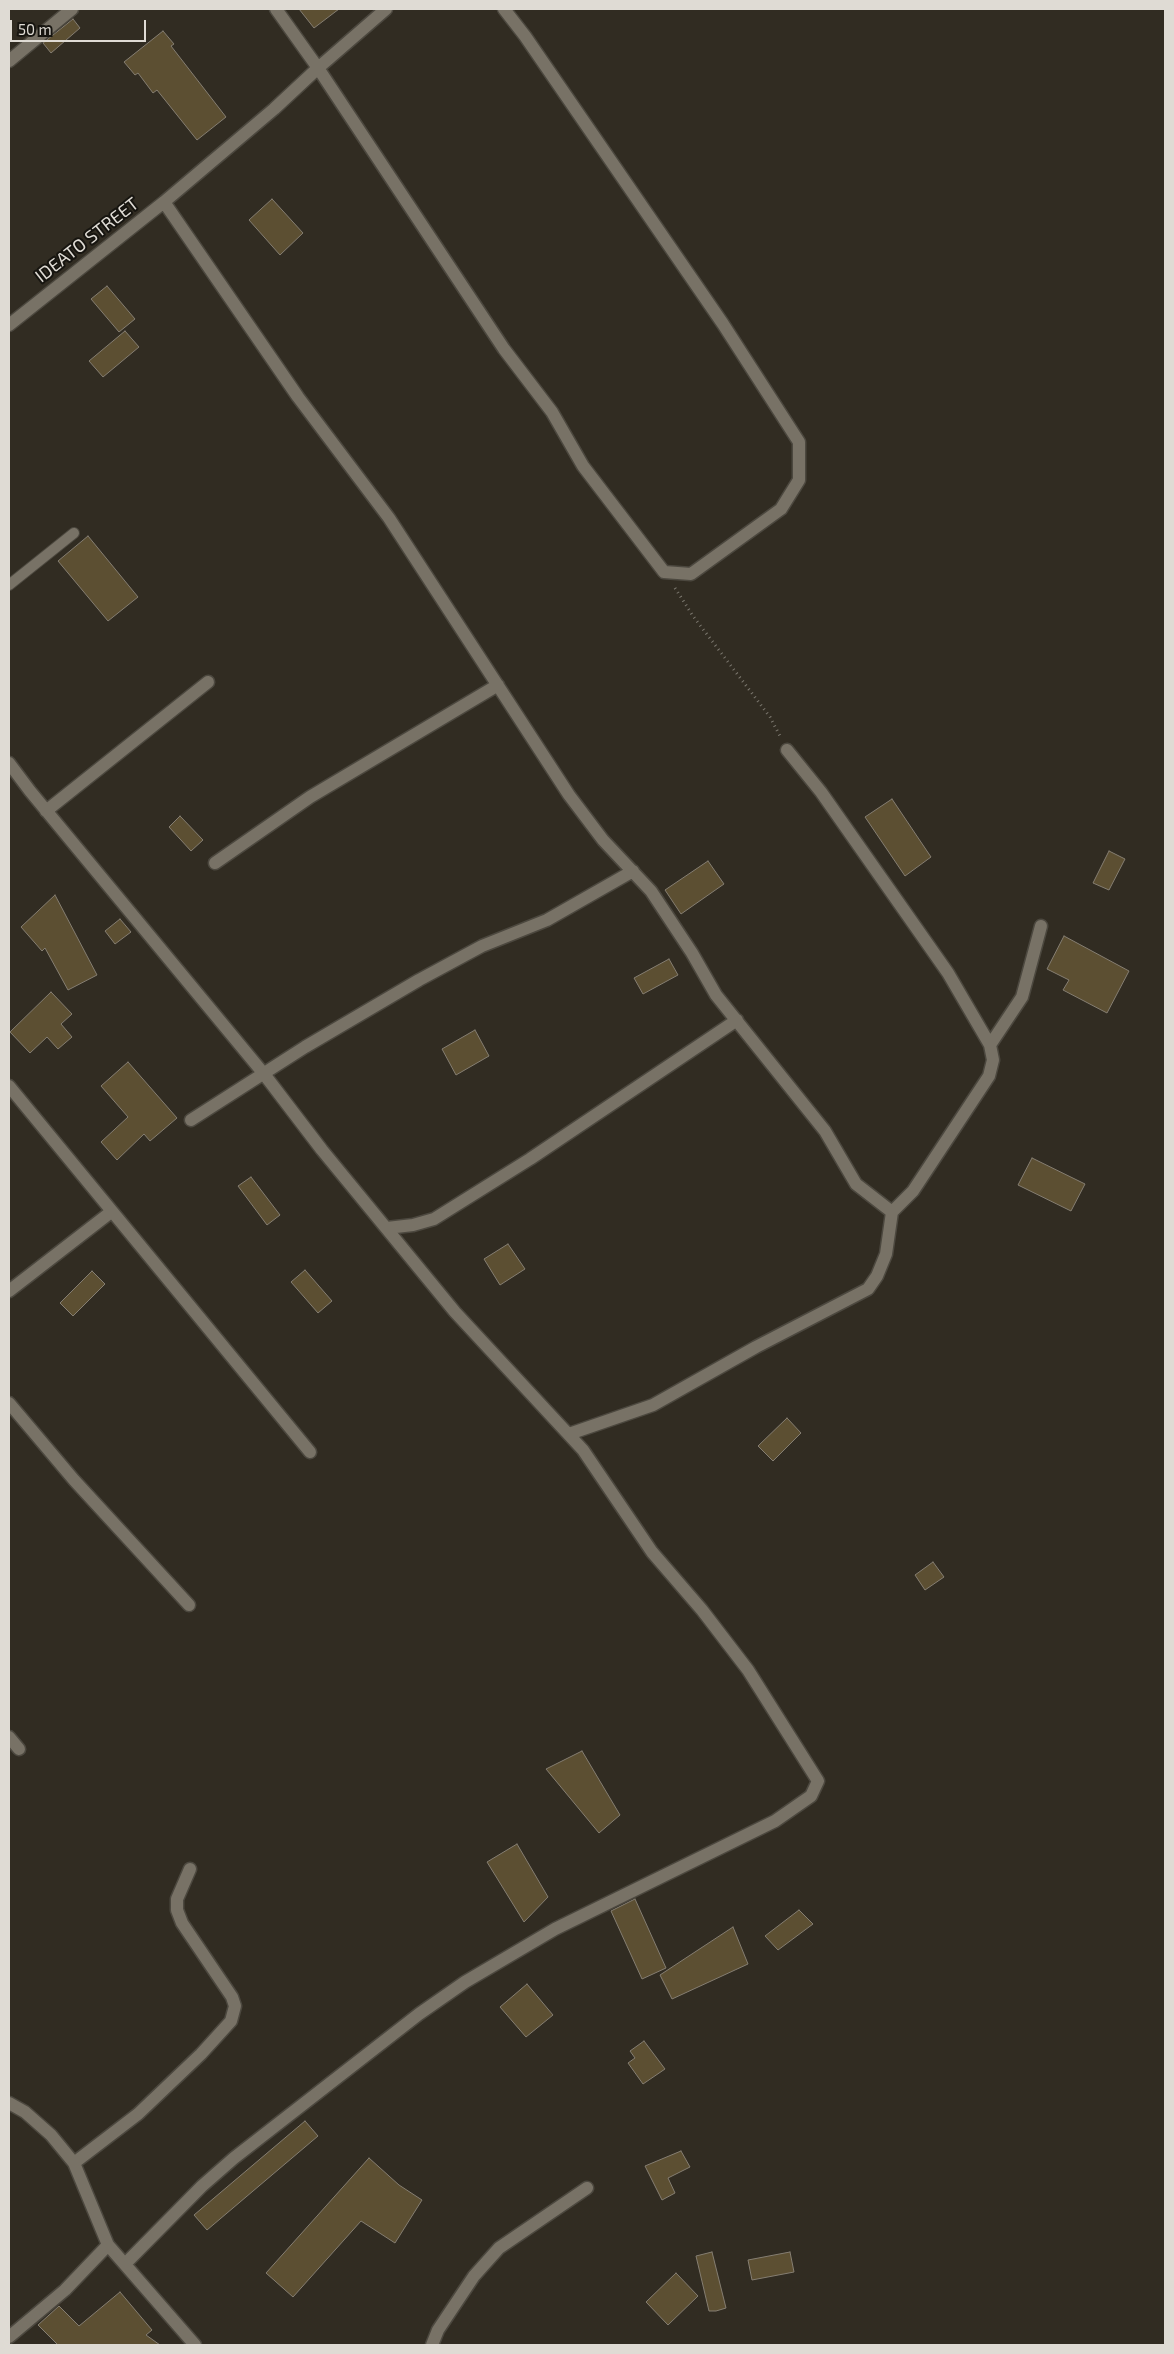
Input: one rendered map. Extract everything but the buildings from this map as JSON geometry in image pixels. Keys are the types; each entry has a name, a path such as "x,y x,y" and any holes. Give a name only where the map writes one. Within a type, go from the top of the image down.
{"street":[{"path":"9,61 72,9"},
{"path":"276,9 318,68 504,348 552,412 583,466 664,572 691,574 781,509 799,480 799,442 723,324 525,36 504,9"},
{"name":"IDEATO STREET","path":"9,324 164,202 274,109 386,9"},
{"path":"164,202 298,397 389,518 569,795 603,840 651,891 692,953 716,995 825,1130 856,1184 892,1212"},
{"path":"46,811 208,682"},
{"path":"215,863 310,797 498,685"},
{"path":"569,1434 653,1405 756,1347 868,1289 877,1276 886,1254 892,1212 913,1191 989,1076 993,1060 990,1045 948,973 821,792 787,750"},
{"path":"9,762 46,811 264,1074 286,1106 456,1312 569,1434 594,1464 652,1552 702,1610 748,1670 818,1781 811,1796 775,1821 555,1929 465,1982 419,2014 234,2158 202,2186 125,2264"},
{"path":"191,1120 305,1047 419,980 482,946 548,920 633,871"},
{"path":"990,1045 1022,997 1041,926"},
{"path":"387,1228 413,1226 434,1220 530,1159 737,1020"},
{"path":"9,1086 310,1452"},
{"path":"9,1291 111,1212"},
{"path":"9,1403 74,1480 189,1605"},
{"path":"9,1737 19,1749"},
{"path":"74,2164 138,2114 231,2021 235,2006 232,1997 182,1923 177,1910 177,1899 190,1870"},
{"path":"9,2103 25,2112 51,2135 74,2164 108,2245 194,2345"},
{"path":"432,2345 438,2330 474,2276 499,2248 587,2188"},
{"path":"9,2337 65,2290 108,2245"}],"lane":[{"path":"9,585 74,533"}],"path":[{"path":"664,572 693,616 770,717 787,750"}]}
